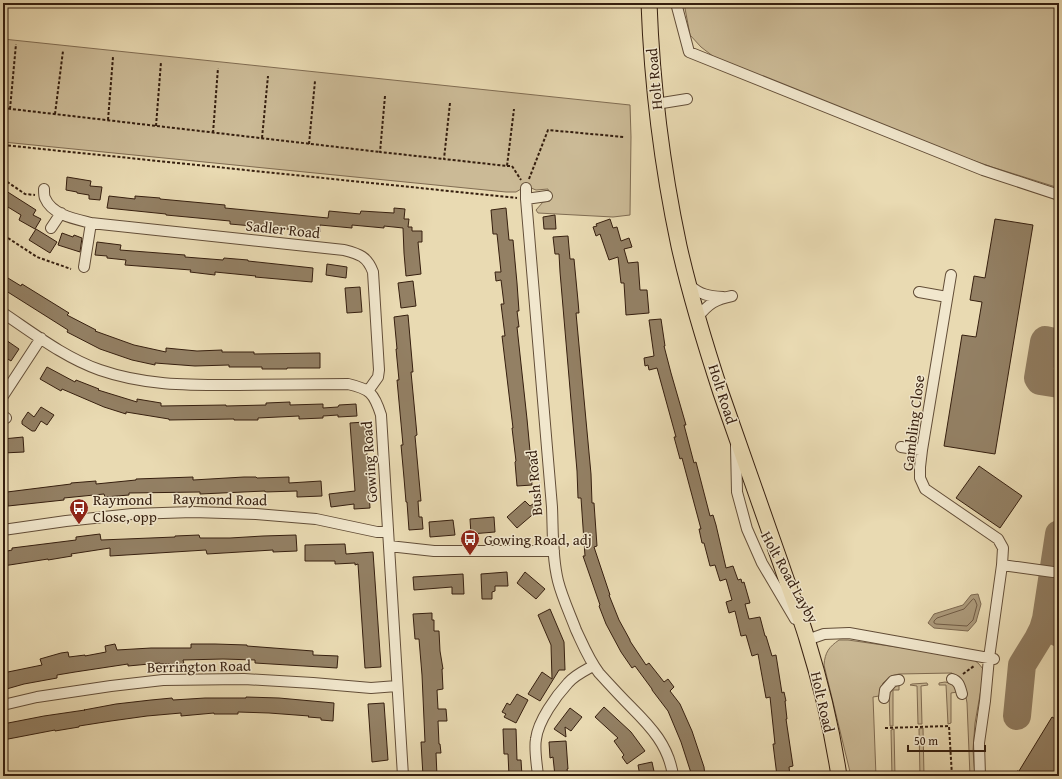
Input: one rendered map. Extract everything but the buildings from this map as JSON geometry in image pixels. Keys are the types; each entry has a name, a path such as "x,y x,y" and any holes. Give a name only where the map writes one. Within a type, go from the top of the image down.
{"highway":[{"name":"Holt Road","path":"650,3 651,49 656,104 664,166 679,245 698,317 721,392 807,640 825,701 840,772"}],"street":[{"path":"676,3 689,52 983,170 1059,195"},
{"path":"656,104 687,99"},
{"path":"942,154 944,165"},
{"name":"Sadler Road","path":"44,193 51,207 60,213 91,223 344,250 358,254 365,258 373,272 379,370 378,377 368,391"},
{"path":"526,193 547,196"},
{"name":"Bush Road","path":"526,193 554,551 558,580 569,613 594,666 655,732 665,748 672,768 673,776"},
{"path":"51,228 60,213"},
{"path":"84,267 91,223"},
{"name":"Gambling Close","path":"951,275 922,450 920,478 926,489 998,539 1003,548 992,658 979,743 980,776"},
{"path":"689,285 697,292 709,296 729,297 713,302 698,317"},
{"path":"919,292 947,297"},
{"path":"3,313 71,357 99,370 129,379 157,383 193,385 348,384 368,391"},
{"path":"3,396 42,338"},
{"name":"Gowing Road","path":"368,391 374,397 381,415 403,776"},
{"name":"Holt Road Layby","path":"736,433 737,492 747,529 762,563 807,640"},
{"path":"901,447 922,450"},
{"name":"Raymond Road","path":"3,530 132,514 193,512 256,514 316,519 377,532 388,532"},
{"path":"389,546 434,551 554,551"},
{"path":"1002,565 1053,572"},
{"path":"807,640 824,634 849,633 992,658"},
{"path":"538,776 536,740 539,725 568,683 581,672 594,666"},
{"name":"Berrington Road","path":"3,705 37,697 164,680 244,679 371,688 397,686"},
{"path":"884,698 885,690 893,681 899,680"},
{"path":"954,680 959,684 962,694"}],"path":[{"path":"10,109 16,44"},
{"path":"55,114 63,50"},
{"path":"108,120 113,57"},
{"path":"156,126 161,62"},
{"path":"213,133 218,68"},
{"path":"262,138 268,76"},
{"path":"309,144 315,81"},
{"path":"380,152 386,96"},
{"path":"444,159 450,103"},
{"path":"3,108 512,166 526,193"},
{"path":"507,166 514,109"},
{"path":"526,193 548,130 624,137"},
{"path":"3,145 526,193"},
{"path":"3,179 25,194 44,193"},
{"path":"8,238 37,257 71,269"},
{"path":"954,680 975,665 992,658"},
{"path":"885,728 949,726 952,776"},
{"path":"1017,771 1022,776"}],"shaded area":[{"path":"684,3 1059,3 1059,188 940,149 714,57 701,47 690,35"},
{"path":"3,39 630,105 630,215 613,217 538,213 536,210 543,202 550,201 548,189 536,190 531,188 521,189 516,192 506,192 3,142"},
{"path":"839,640 966,657 973,659 979,664 983,669 983,678 975,723 973,750 975,776 970,776 967,703 964,685 952,673 899,674 891,676 883,683 879,696 873,697 876,776 851,776 824,665 828,650"},
{"path":"945,682 954,684 957,692 951,693 951,723 948,724 946,685 939,685 939,683"},
{"path":"927,683 928,685 921,686 922,724 918,724 917,686 910,685"},
{"path":"899,685 899,690 893,690 893,726 890,726 889,692 893,687"},
{"path":"923,728 924,776 920,776 919,729"},
{"path":"894,729 895,776 892,776 891,730"}],"water":[{"path":"978,594 981,604 976,622 968,631 934,628 928,623 934,614 963,605 971,595"}],"taxiway":[{"path":"1059,343 1045,340 1038,378 1040,381 1059,384"},
{"path":"1059,534 1046,619 1050,627 1059,633"},
{"path":"1017,716 1022,665 1038,639 1046,619"}],"place":[{"name":"Raymond Close, opp","path":"79,525"},
{"name":"Gowing Road, adj","path":"470,556"}]}
